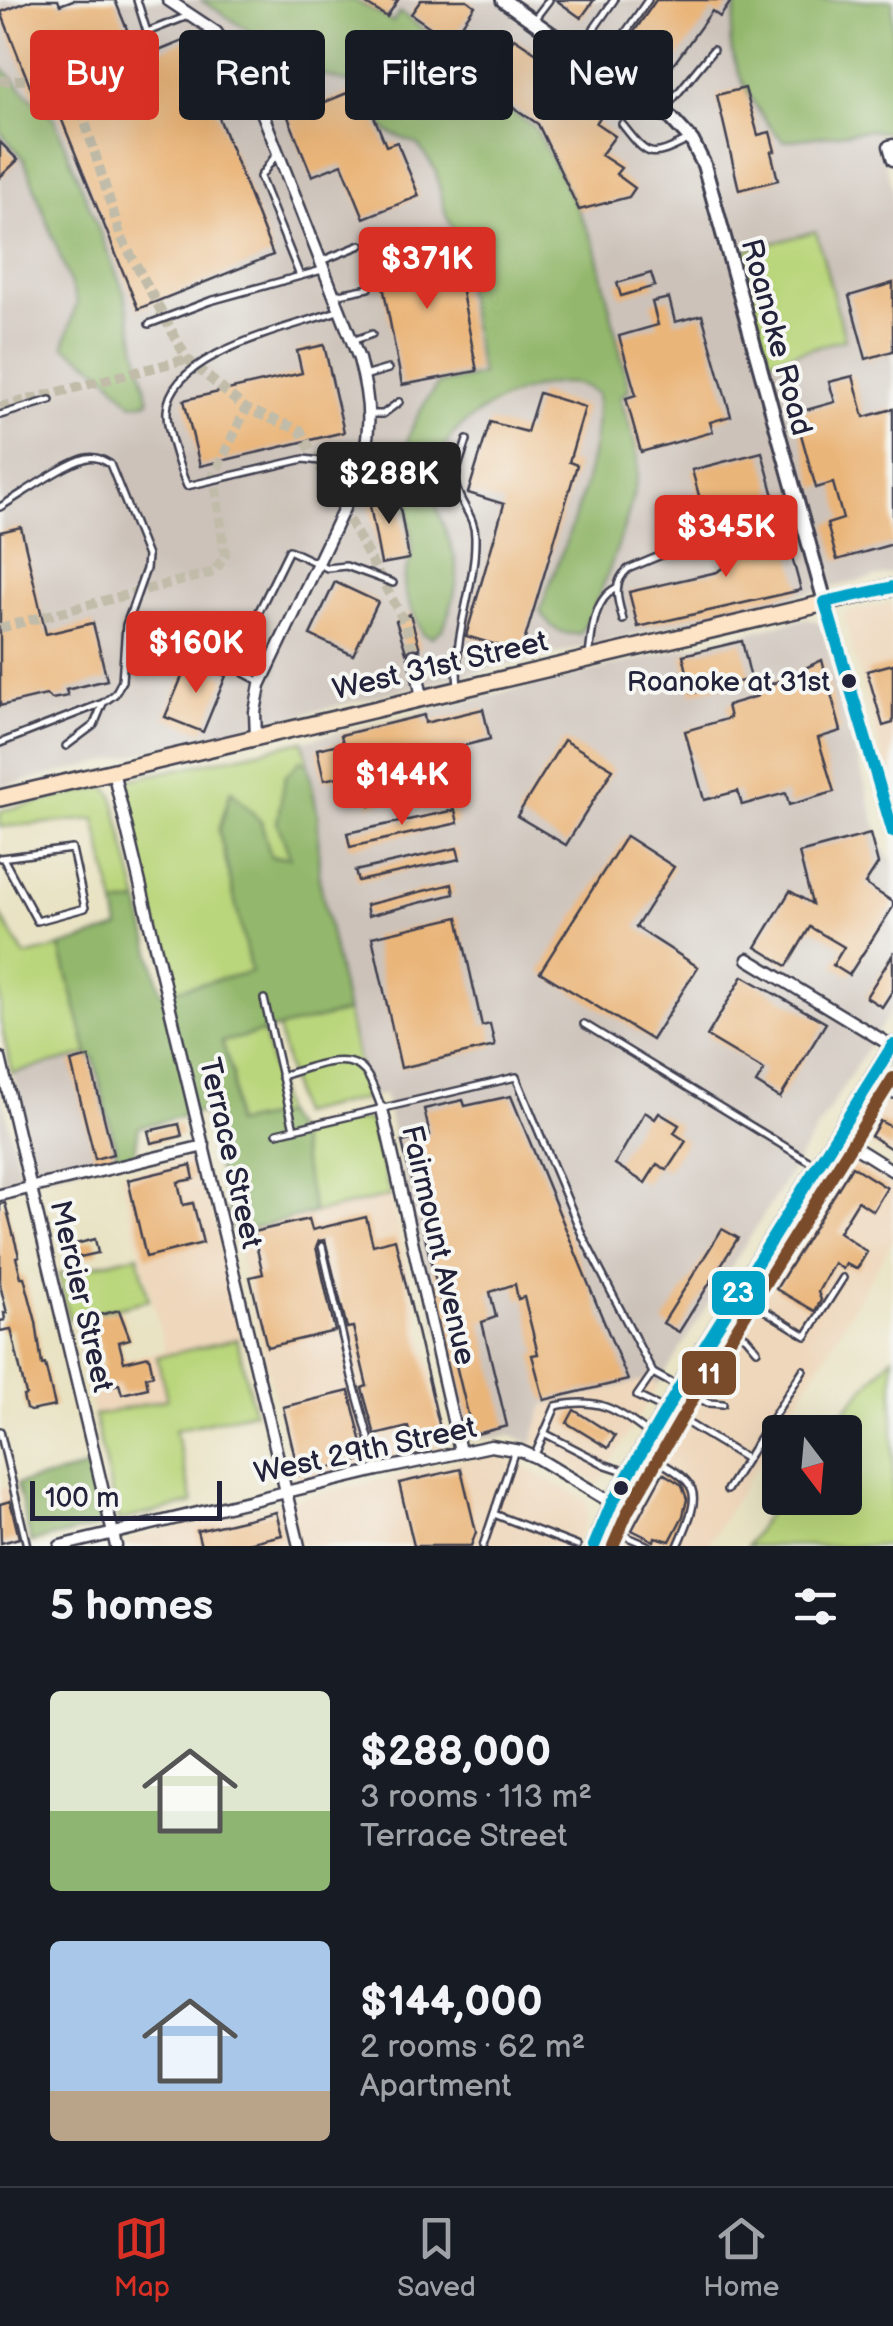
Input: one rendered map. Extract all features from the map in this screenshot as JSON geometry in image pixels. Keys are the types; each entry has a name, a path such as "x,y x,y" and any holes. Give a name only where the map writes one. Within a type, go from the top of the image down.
{"main road":[{"name":"West 31st Street","path":"0,798 893,587"},
{"path":"594,1546 612,1502 679,1388 893,1046"}],"street":[{"path":"168,0 210,28"},
{"name":"Roanoke Road","path":"503,0 546,30"},
{"path":"256,738 255,712 262,682 362,466 370,414 364,376 352,341 265,120"},
{"name":"Roanoke Road","path":"671,120 691,139 704,165 893,832"},
{"path":"891,146 893,160"},
{"path":"414,655 422,698"},
{"name":"Terrace Street","path":"114,772 299,1546"},
{"path":"748,959 893,1046"},
{"name":"Mercier Street","path":"0,1058 116,1546"},
{"name":"Fairmount Avenue","path":"382,1109 460,1451"},
{"path":"836,1136 893,1171"},
{"path":"0,1195 204,1146"},
{"name":"West 29th Street","path":"60,1546 491,1446 534,1456 612,1502"}],"lane":[{"path":"136,0 147,32 191,15"},
{"path":"533,21 549,0"},
{"path":"593,30 614,0"},
{"path":"627,30 648,0"},
{"path":"673,99 713,50"},
{"path":"622,124 651,155 691,139"},
{"path":"278,152 260,177 300,276"},
{"path":"148,324 210,301 300,276 361,245"},
{"path":"334,296 369,288"},
{"path":"340,310 289,324 200,363 176,387 167,410 187,486 304,459 362,466"},
{"path":"352,341 372,334"},
{"path":"364,376 388,369"},
{"path":"0,415 50,400"},
{"path":"370,414 383,414 398,402"},
{"path":"459,689 459,635 476,540 474,520 456,489 467,440"},
{"path":"0,507 86,458 100,458 110,464 147,556 126,625 122,681 115,694 104,703 0,743"},
{"path":"623,620 616,588 618,577 628,569 729,527 798,507"},
{"path":"262,682 244,673 235,660 290,550 334,569 346,566 393,584"},
{"path":"588,658 600,602 616,588"},
{"path":"66,746 94,726 104,703"},
{"path":"72,848 85,908 37,922 2,859 72,848"},
{"path":"264,999 294,1129"},
{"path":"584,1024 818,1166"},
{"path":"281,1076 338,1061 354,1063 365,1072 382,1109"},
{"path":"278,1133 516,1077 583,1237 653,1373 708,1403 723,1404"},
{"path":"870,1082 893,1095"},
{"path":"322,1246 378,1470"},
{"path":"738,1294 806,1336 843,1278"},
{"path":"721,1321 746,1337 757,1350"},
{"path":"727,1490 803,1370"},
{"path":"653,1373 637,1396 745,1458"},
{"path":"534,1456 556,1406 584,1400 606,1405 651,1436"},
{"path":"0,1430 28,1546"},
{"path":"544,1433 606,1465 630,1472"},
{"path":"482,1546 516,1450"},
{"path":"642,1451 673,1469 692,1489 694,1508 678,1546"},
{"path":"494,1514 577,1546"},
{"path":"602,1527 649,1546"}],"shaded area":[{"path":"0,0 201,0 251,30 179,30 179,120 325,120 325,72 345,80 345,120 380,120 386,131 418,145 435,170 446,215 456,235 481,375 408,432 403,482 413,549 404,580 457,574 433,499 440,457 450,437 470,419 543,383 590,388 597,394 598,424 584,488 551,580 599,601 622,533 638,466 620,397 613,316 595,244 535,127 513,112 513,30 421,30 399,12 393,23 354,0 735,0 738,11 731,31 870,130 877,131 893,192 893,573 0,787 0,132 24,159 77,302 64,346 103,372 132,404 55,120 159,120 159,30 30,30 30,97 0,65"},
{"path":"893,602 893,798 844,617 847,612"},
{"path":"807,618 821,623 882,847 893,862 893,1007 658,1385 651,1379 544,1405 532,1443 511,1436 470,1440 464,1436 384,1095 366,1098 319,878 318,816 303,741"},
{"path":"88,1054 94,1058 118,1158 44,1176 37,1173 12,1073"},
{"path":"893,1079 893,1158 863,1141 861,1134"},
{"path":"0,1090 21,1175 19,1181 0,1187"},
{"path":"194,1157 200,1161 242,1338 158,1357 167,1399 94,1416 83,1370 165,1350 121,1174"},
{"path":"846,1160 855,1161 893,1186 893,1240 788,1415 762,1415 762,1457 707,1546 617,1546 641,1490"},
{"path":"390,1196 448,1441 444,1446 296,1481 234,1233"},
{"path":"652,1378 658,1385 598,1484 532,1443 544,1405"},
{"path":"480,1456 500,1457 521,1465 586,1500 588,1517 576,1546 126,1546 129,1538"},
{"path":"9,1486 23,1545 20,1546 0,1546 0,1488"}],"green space":[{"path":"201,0 354,0 393,22 400,12 424,30 345,30 345,82 325,76 325,30 248,30"},
{"path":"735,0 893,0 893,134 870,130 784,141 758,110 738,71 730,40"},
{"path":"0,65 30,97 30,120 55,120 125,295 149,401 132,404 103,372 64,346 77,302 24,159 0,132"},
{"path":"513,113 535,127 595,244 629,390 620,397 638,465 625,525 606,579 579,634 556,629 540,611 570,532 593,450 597,394 582,386 543,386 499,401 464,424 448,441 435,480 436,505 456,564 452,604 443,629 432,637 423,634 409,603 404,583 412,551 404,462 412,427 438,384 481,375 456,235 446,215 435,169 418,145 386,131 380,120 513,120"},
{"path":"816,231 845,339 769,360 740,252"},
{"path":"303,741 308,765 300,760 291,857 271,857 261,822 231,790 219,831 252,972 172,992 124,788 128,780"},
{"path":"300,760 308,765 318,816 319,878 347,1012 222,1042 233,1075 234,1124 283,1114 297,1134 314,1213 234,1233 204,1111 139,1127 135,1154 118,1158 94,1059 88,1054 60,947 119,928 115,905 139,902 161,993 251,972 219,831 231,790 261,822 271,857 290,857 277,822 285,777"},
{"path":"102,787 113,796 139,902 115,905 95,819 0,827 0,811"},
{"path":"0,914 25,956 60,947 88,1054 12,1073 0,1020"},
{"path":"347,1012 366,1098 298,1114 278,1028"},
{"path":"263,1031 283,1114 234,1124 233,1075 221,1041"},
{"path":"368,1120 373,1125 390,1196 314,1213 297,1134"},
{"path":"138,1255 149,1300 69,1319 59,1274"},
{"path":"237,1339 254,1412 175,1430 193,1503 118,1521 94,1416 167,1399 157,1357"},
{"path":"893,1356 893,1546 747,1546 767,1515 862,1515 862,1415 841,1415"},
{"path":"91,1467 102,1520 99,1527 31,1542 17,1484"}],"building":[{"path":"32,0 58,0 60,5 73,0 115,0 127,30 30,30 30,86 1,12"},
{"path":"360,0 398,0 387,17"},
{"path":"421,0 467,0 475,6 458,30 434,30 411,14"},
{"path":"556,0 594,0 581,18"},
{"path":"656,0 732,0 720,17 712,11 673,65 673,30 635,30"},
{"path":"513,39 533,51 533,120 598,120 596,123 615,136 601,155 621,168 616,174 635,188 629,197 579,210 538,124 513,107"},
{"path":"179,43 179,120 220,120 273,255 138,309 62,120 159,120 159,51"},
{"path":"745,88 758,135 770,132 778,180 739,190 717,95"},
{"path":"345,94 345,120 375,120 386,146 397,142 419,196 364,218 342,164 312,176 289,120 325,120 325,102"},
{"path":"0,142 18,160 0,177"},
{"path":"452,240 477,371 402,385 377,254"},
{"path":"651,273 655,286 621,296 617,283"},
{"path":"893,283 893,351 866,359 849,296"},
{"path":"669,298 675,322 702,315 731,416 710,422 713,432 641,452 626,398 636,395 619,336 658,325 652,302"},
{"path":"324,345 344,432 200,466 184,400 302,373 297,351"},
{"path":"853,376 864,417 893,409 893,544 837,560 827,524 843,519 833,483 816,488 795,413 835,402 829,382"},
{"path":"539,393 585,407 569,462 577,465 521,652 466,636 504,504 468,493 490,422 527,432"},
{"path":"762,452 774,496 704,514 692,470"},
{"path":"397,490 409,559 381,564 368,495"},
{"path":"782,520 801,590 638,627 629,592 717,572 746,550 740,530"},
{"path":"21,527 46,634 93,623 107,680 66,690 68,696 52,699 46,695 0,706 0,532"},
{"path":"335,582 378,602 353,655 310,635"},
{"path":"410,614 420,649 411,647 406,652 396,621"},
{"path":"742,641 751,679 692,693 683,655"},
{"path":"189,660 226,676 203,732 165,717"},
{"path":"822,660 841,731 818,738 834,792 789,805 786,793 742,805 738,791 704,800 685,731 730,718 727,705 758,696 757,691"},
{"path":"893,664 893,723 883,726 867,671"},
{"path":"483,709 490,739 375,768 383,802 370,806 361,772 324,780 317,749 343,743 341,735 424,715 425,723"},
{"path":"564,740 613,769 566,845 517,816"},
{"path":"455,810 458,823 350,847 347,833"},
{"path":"870,834 878,864 865,884 893,902 893,907 849,975 833,965 844,947 810,927 787,966 756,947 790,891 812,904 799,853"},
{"path":"626,836 674,867 636,927 698,967 652,1040 540,972"},
{"path":"457,848 460,859 358,881 355,871"},
{"path":"452,884 454,894 368,916 366,905"},
{"path":"458,917 482,1026 490,1024 495,1046 401,1068 372,937"},
{"path":"893,954 893,990 882,1007 866,997"},
{"path":"743,976 826,1023 780,1098 756,1083 764,1070 707,1036"},
{"path":"89,1057 113,1154 95,1159 71,1062"},
{"path":"511,1096 628,1380 544,1400 532,1355 538,1354 524,1297 518,1299 515,1284 490,1292 496,1317 482,1322 507,1426 473,1435 402,1142 430,1135 424,1109 463,1100 465,1106"},
{"path":"645,1112 655,1119 659,1113 679,1125 674,1133 686,1141 667,1170 657,1164 645,1183 615,1164"},
{"path":"880,1121 893,1128 893,1150 871,1136"},
{"path":"179,1124 182,1136 151,1143 148,1131"},
{"path":"191,1165 194,1179 178,1182 183,1205 193,1203 203,1243 146,1257 128,1180"},
{"path":"852,1166 887,1188 873,1211 858,1201 839,1232 867,1252 857,1269 846,1264 843,1269 834,1263 818,1292 821,1300 815,1311 776,1289"},
{"path":"5,1203 55,1406 30,1411 26,1409 11,1329 0,1331 0,1321 5,1320 7,1313 0,1285 0,1204"},
{"path":"366,1217 373,1245 395,1239 443,1441 413,1448 408,1427 375,1435 362,1388 367,1386 353,1327 347,1328 325,1240 316,1247 335,1331 267,1347 250,1277 263,1274 253,1232 309,1219 312,1230"},
{"path":"722,1229 738,1238 679,1332 663,1323"},
{"path":"95,1239 98,1253 71,1259 68,1246"},
{"path":"119,1310 130,1339 119,1342 124,1362 149,1356 153,1375 146,1377 148,1388 122,1394 119,1384 95,1389 90,1370 104,1366 92,1317"},
{"path":"349,1391 366,1459 299,1475 283,1407"},
{"path":"574,1410 615,1436 608,1448 567,1423"},
{"path":"461,1469 476,1532 471,1546 414,1546 399,1483"},
{"path":"663,1473 682,1485 687,1499 670,1541 655,1537 654,1541 632,1530"},
{"path":"10,1501 19,1538 1,1543 0,1504"},
{"path":"276,1512 282,1535 236,1546 201,1546 197,1531"}],"tunnel":[{"path":"0,81 71,77 121,237 187,359 246,409 300,430 405,623 414,655"},
{"path":"0,407 187,359"},
{"path":"0,628 214,572 225,555 214,475 246,409"}],"transit line":[{"name":"23","path":"893,587 825,602 893,832"},
{"name":"23","path":"594,1546 612,1503 679,1388 893,1045"},
{"name":"11","path":"613,1546 628,1511 694,1397 893,1078"}],"place":[{"name":"Roanoke at 31st","path":"849,681"}]}
